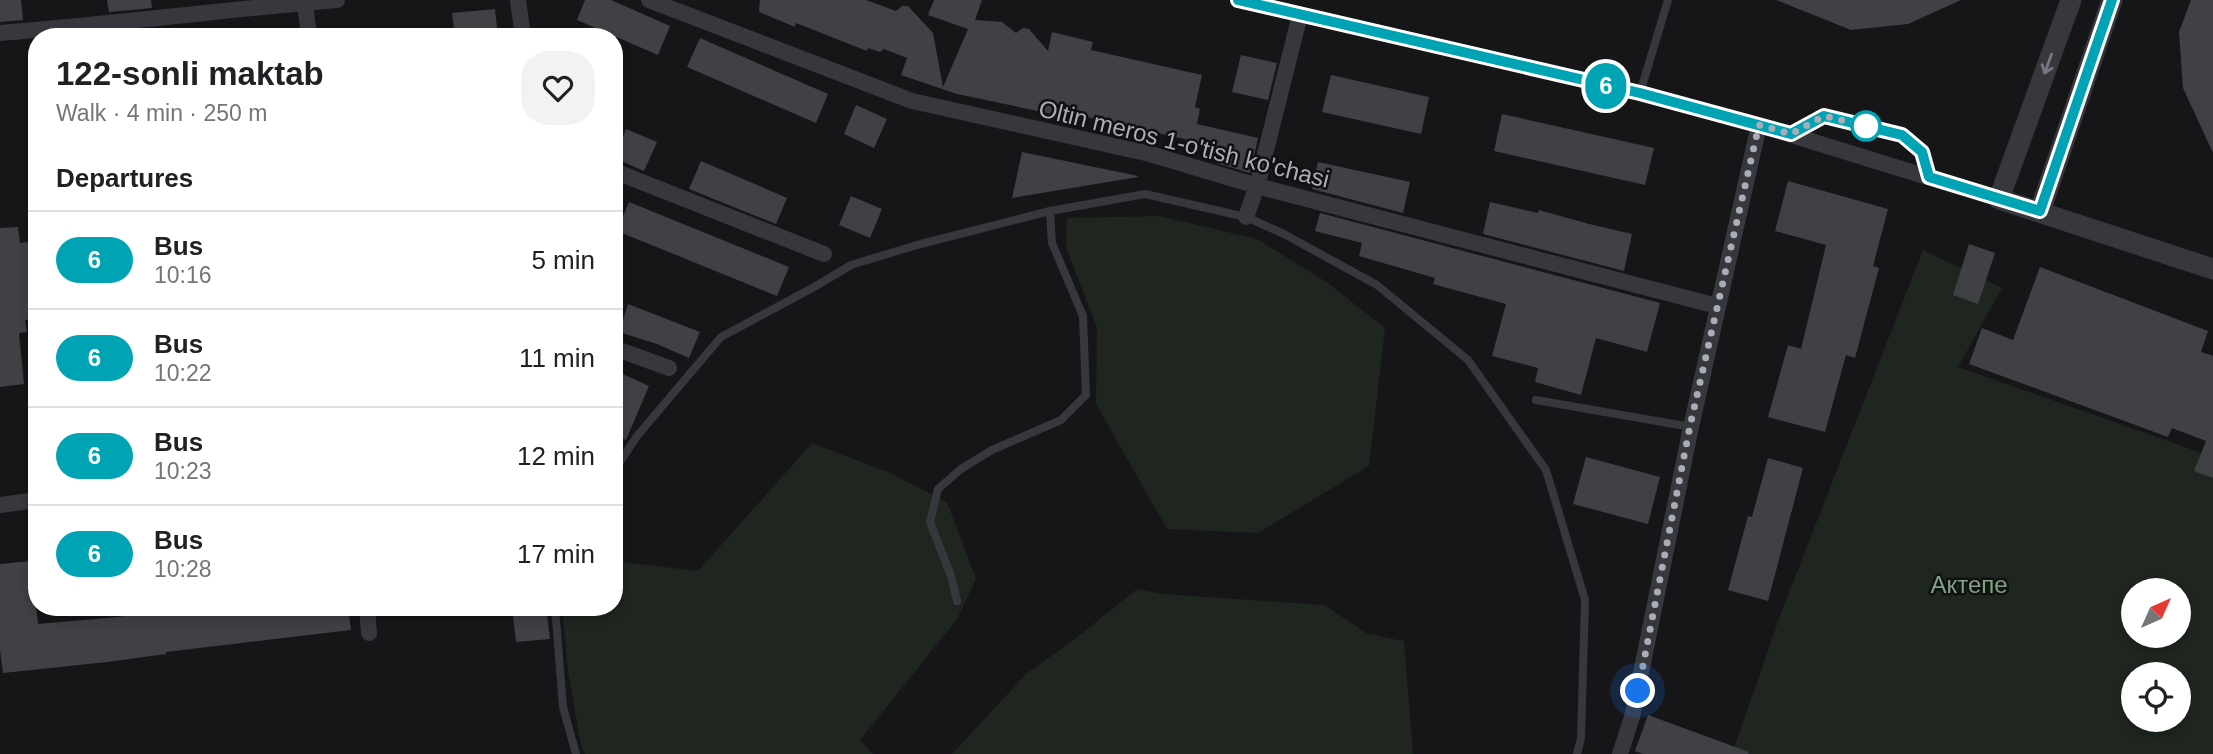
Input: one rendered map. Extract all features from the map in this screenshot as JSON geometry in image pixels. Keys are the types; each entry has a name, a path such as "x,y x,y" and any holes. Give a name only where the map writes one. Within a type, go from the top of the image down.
{"street":[{"path":"116,28 166,8 337,0"},
{"path":"518,0 522,28"},
{"name":"Oltin meros 1-o'tish ko'chasi","path":"649,0 912,101 1150,154 1257,186 1717,306"},
{"path":"1238,0 1640,93 1759,125 2040,211 2213,269"},
{"path":"1999,198 2071,0"},
{"path":"2040,211 2112,0"},
{"path":"305,3 308,28"},
{"path":"1246,217 1257,186 1300,15"},
{"path":"0,33 28,32"},
{"path":"1620,754 1632,717 1690,426 1759,125"},
{"path":"623,175 824,254"},
{"path":"623,351 669,368"},
{"path":"0,505 28,501"},
{"path":"368,616 369,633"}],"lane":[{"path":"1640,93 1668,0"},
{"path":"1791,134 1824,116 1902,135 1922,152 1929,177"},
{"path":"623,457 637,436 721,337 851,265 1050,211 1145,194 1246,217 1284,234 1377,285 1468,360 1546,470 1585,600 1581,738 1577,754"},
{"path":"957,601 951,576 930,522 938,489 961,469 992,450 1061,420 1086,395 1083,316 1052,243 1050,211"},
{"path":"1536,400 1690,426"},
{"path":"556,616 563,707 576,754"}],"green space":[{"path":"1159,216 1257,239 1328,283 1385,328 1369,466 1258,533 1167,529 1096,404 1097,328 1066,247 1067,218"},
{"name":"Актепе","path":"1923,250 2002,288 1958,367 2213,457 2213,754 1732,754 1781,613"},
{"path":"812,443 888,472 947,502 976,579 957,619 860,740 873,754 585,754 581,745 568,671 563,616 623,616 623,562 698,571"},
{"path":"1137,589 1164,594 1324,605 1368,634 1404,641 1413,754 952,754 1026,674"}],"building":[{"path":"0,0 21,0 23,20 0,22"},
{"path":"107,0 151,0 152,8 109,12"},
{"path":"585,0 611,0 670,26 658,55 623,40 623,28 596,28 577,20"},
{"path":"760,0 866,0 896,11 902,6 908,6 933,33 943,87 968,29 928,15 934,0 982,0 975,20 1002,22 1016,33 1023,28 1029,29 1048,51 1052,32 1093,42 1091,50 1202,75 1195,107 1200,109 1197,124 1258,138 1250,173 1216,163 1220,147 1077,115 1076,119 957,94 901,75 907,58 884,49 880,52 868,48 867,51 796,23 795,27 759,12"},
{"path":"1776,0 1961,0 1908,24 1851,30"},
{"path":"2191,0 2213,0 2213,153 2183,88 2179,32"},
{"path":"495,9 497,28 454,28 452,13"},
{"path":"700,38 828,94 816,123 687,67"},
{"path":"1241,55 1277,63 1268,100 1232,92"},
{"path":"1331,75 1429,97 1421,134 1322,112"},
{"path":"856,105 887,119 874,148 844,134"},
{"path":"1502,114 1654,148 1645,185 1494,151"},
{"path":"626,129 657,142 644,171 623,162 623,136"},
{"path":"1022,152 1138,176 1138,177 1012,198"},
{"path":"701,161 787,198 776,224 689,189"},
{"path":"1318,162 1410,182 1403,213 1312,189"},
{"path":"1788,181 1888,209 1873,266 1879,268 1855,358 1846,355 1825,432 1768,417 1788,345 1801,349 1826,245 1775,231"},
{"path":"851,196 882,209 870,238 839,225"},
{"path":"629,202 789,267 777,296 623,233 623,216"},
{"path":"1490,202 1538,213 1539,210 1632,234 1624,271 1483,234"},
{"path":"1320,213 1660,303 1647,352 1596,338 1581,395 1535,382 1538,368 1492,356 1506,304 1433,284 1435,278 1359,256 1362,243 1315,231"},
{"path":"18,227 20,243 28,242 28,320 25,320 27,332 19,333 24,384 0,387 0,228"},
{"path":"1969,244 1995,253 1978,304 1953,295"},
{"path":"2040,267 2208,331 2201,352 2213,356 2213,478 2194,471 2206,441 2172,428 2168,437 1969,364 1982,328 2013,340"},
{"path":"628,304 700,332 689,358 623,333 623,320"},
{"path":"623,374 649,386 626,440 623,438"},
{"path":"1586,457 1660,477 1648,524 1573,504"},
{"path":"1768,458 1803,468 1768,601 1728,590 1748,516 1752,517"},
{"path":"28,561 28,616 37,616 38,624 124,616 349,616 351,630 3,673 0,650 0,564"},
{"path":"513,616 547,616 550,639 516,642"},
{"path":"1648,715 1749,752 1643,754 1635,751"}],"bus line":[{"name":"6","path":"1238,0 1640,93 1791,134 1824,116 1902,135 1922,152 1929,177 2040,211 2112,0"}],"route":[{"path":"1638,691 1690,426 1759,125 1791,134 1824,116 1866,126"}]}
